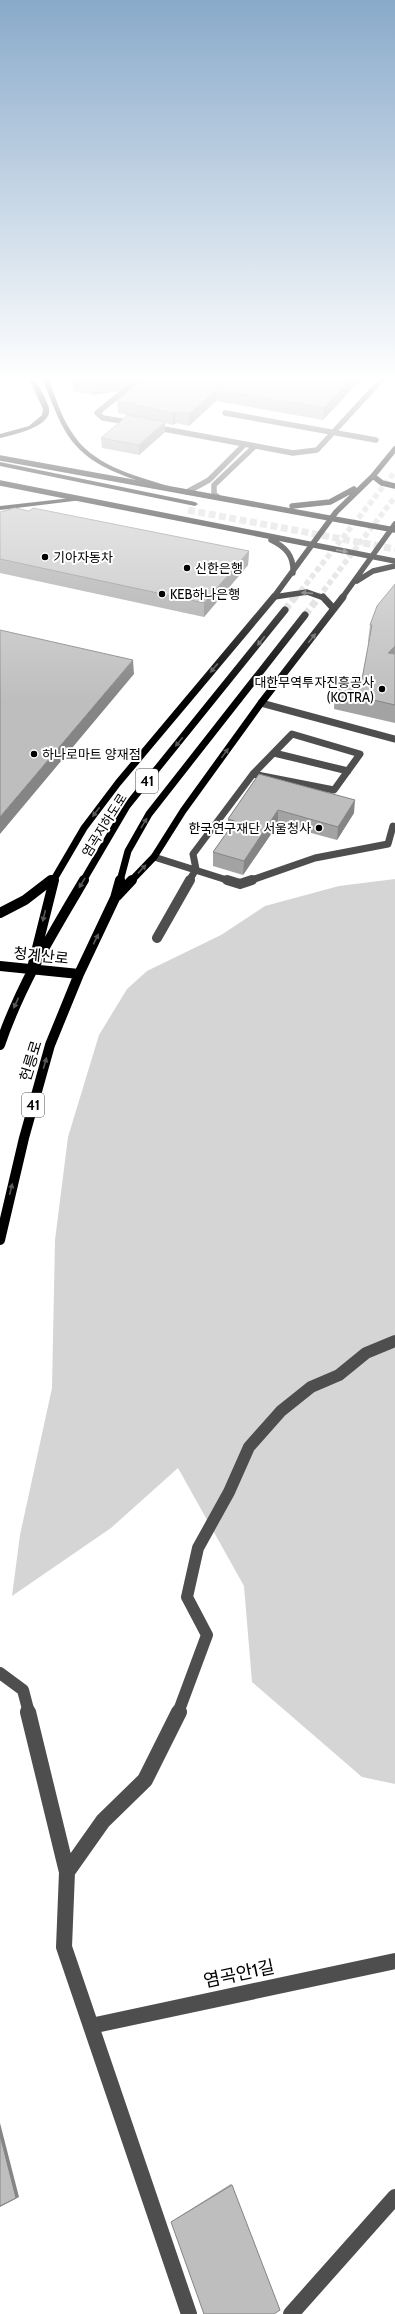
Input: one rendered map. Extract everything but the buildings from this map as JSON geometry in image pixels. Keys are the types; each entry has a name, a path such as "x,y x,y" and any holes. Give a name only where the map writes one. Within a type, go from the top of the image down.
{"highway":[{"path":"63,485 188,510"},
{"path":"103,485 196,504"},
{"path":"160,485 166,487"},
{"path":"0,508 80,499"}],"main road":[{"path":"10,485 395,561"},
{"path":"115,898 154,857 183,811 261,703 334,609 394,528 242,502 154,485"},
{"path":"242,502 268,506 317,505 336,500 359,485"},
{"path":"32,968 54,878 84,828 118,783 274,598 332,518 364,485"},
{"path":"256,534 279,544 286,549 293,561 292,573"},
{"path":"351,586 373,571 395,566"},
{"path":"274,598 296,592 313,593 323,597 334,609"},
{"name":"염곡지하도로","path":"32,968 127,806 285,610"},
{"name":"41","path":"115,898 128,851 150,814 305,615"},
{"path":"0,913 25,900 54,878"},
{"name":"헌릉로","path":"0,1240 24,1138 50,1045 79,974 115,898"},
{"name":"청계산로","path":"0,966 32,968 79,974"},
{"name":"41","path":"0,1045 10,1016 32,968"}],"street":[{"path":"187,492 200,485"},
{"path":"214,485 214,494 218,497"},
{"path":"261,703 395,739"},
{"path":"156,938 196,869 193,854 253,774 292,734 360,754 334,790 253,774"},
{"path":"274,752 348,771"},
{"path":"154,857 240,884 315,858 388,844 393,826"},
{"path":"67,1872 103,1821 144,1780 177,1716 207,1635 187,1597 198,1548 229,1492 250,1447 281,1411 311,1387 339,1375 366,1353 395,1341"},
{"path":"0,1673 23,1690 67,1872 64,1947 189,2314"},
{"name":"염곡안1길","path":"91,2026 395,1961"},
{"path":"291,2314 395,2196"}],"shaded area":[{"path":"395,879 395,1784 362,1777 252,1682 244,1586 178,1468 111,1528 12,1596 20,1535 52,1388 55,1240 68,1137 99,1035 127,989 147,971 221,935 265,906 339,886"}],"tunnel":[{"path":"295,598 385,485"},
{"path":"318,598 395,497"},
{"path":"188,510 395,549"},
{"path":"285,610 295,597"},
{"path":"305,615 319,597"}],"place":[{"name":"기아자동차","path":"45,557"},
{"name":"신한은행","path":"187,568"},
{"name":"KEB하나은행","path":"162,594"},
{"name":"대한무역투자진흥공사 (KOTRA)","path":"382,689"},
{"name":"하나로마트 양재점","path":"34,754"},
{"name":"한국연구재단 서울청사","path":"319,828"}]}
